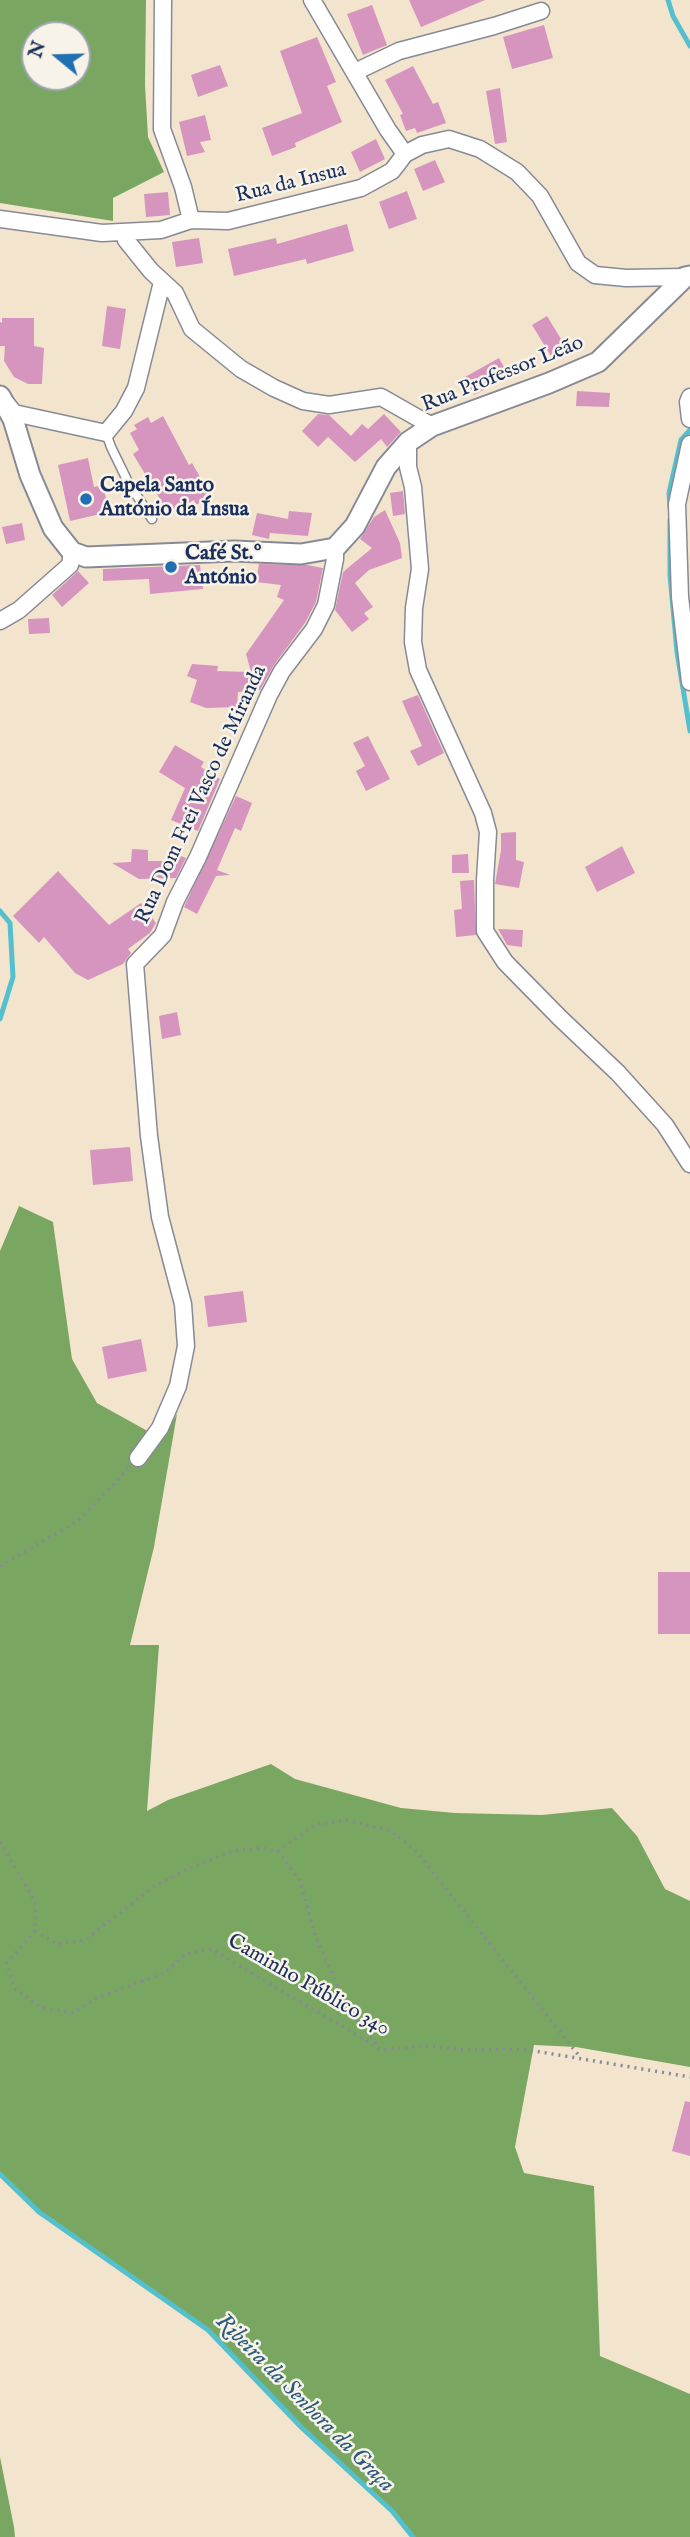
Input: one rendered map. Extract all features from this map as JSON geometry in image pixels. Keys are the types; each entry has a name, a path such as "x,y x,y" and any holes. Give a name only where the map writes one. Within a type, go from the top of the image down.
{"street":[{"path":"163,0 162,129 183,187 191,220"},
{"path":"312,0 405,154"},
{"path":"355,72 399,51 541,11"},
{"name":"Rua da Insua","path":"0,219 102,233 161,230 191,220 228,221 361,188 392,171 405,154 422,145 449,139 480,149 517,172 540,196 578,263 595,275 626,278 687,277"},
{"path":"123,232 126,240 162,282 176,293 192,329 241,369 303,401 329,405 381,397 432,426"},
{"name":"Rua Professor Leão","path":"335,548 355,526 386,467 408,442 432,426 598,362 687,277"},
{"path":"0,396 14,413 106,433 124,411 136,387 162,282"},
{"path":"0,396 12,419 30,475 53,528 72,552 86,557 234,551 301,554 335,548"},
{"path":"690,397 690,419"},
{"path":"408,442 408,467 413,487 420,569 414,608 413,642 418,670 483,813 488,832 485,931 505,962 618,1073 665,1125 690,1164"},
{"path":"690,444 677,504 680,597 690,682"},
{"name":"Rua Dom Frei Vasco de Miranda","path":"138,1458 160,1428 178,1386 187,1346 183,1304 160,1217 149,1136 135,964 163,935 175,902 198,857 269,695 282,671 314,629 326,605 335,548"},
{"path":"0,621 19,610 69,565 72,552"}],"lane":[{"path":"106,433 128,482 152,519"}],"path":[{"path":"0,1566 78,1521 138,1458"},
{"path":"278,1851 315,1825 345,1820 391,1830 416,1851 580,2057"},
{"path":"0,1842 35,1901 35,1931 57,1944 85,1940 156,1885 196,1865 233,1851 260,1848 278,1851 300,1881 316,1938 349,2011 382,2050"},
{"name":"Caminho Público 340","path":"35,1931 7,1963 14,1988 40,2007 72,2013 97,1998 164,1973 186,1954 212,1949 382,2050 429,2046 466,2050 523,2049 690,2077"}],"green space":[{"path":"0,0 146,0 145,85 148,137 164,172 113,198 113,221 0,203"},
{"path":"19,1206 53,1222 72,1359 97,1403 162,1439 177,1414 154,1547 130,1645 159,1645 147,1811 168,1800 271,1764 295,1779 401,1808 455,1813 542,1815 612,1808 637,1836 665,1889 690,1901 690,2067 576,2047 534,2045 515,2147 524,2173 594,2186 600,2356 690,2394 690,2537 413,2537 392,2511 302,2428 208,2330 39,2212 0,2174 0,1251"},
{"path":"0,2457 14,2527 15,2537 0,2537"}],"building":[{"path":"409,0 485,0 421,27"},
{"path":"372,5 387,45 363,55 347,14"},
{"path":"544,25 553,58 512,69 503,37"},
{"path":"317,37 336,82 327,86 342,122 295,143 296,147 272,156 262,128 302,113 280,51"},
{"path":"220,65 228,86 198,97 191,75"},
{"path":"413,66 433,104 438,102 446,123 417,133 415,128 406,131 400,115 403,114 385,80"},
{"path":"500,88 507,142 495,144 486,91"},
{"path":"205,115 211,140 200,142 205,152 187,156 179,122"},
{"path":"376,139 385,159 360,172 351,152"},
{"path":"435,160 445,182 423,191 414,169"},
{"path":"407,191 417,219 389,229 379,202"},
{"path":"168,192 170,215 146,217 144,194"},
{"path":"347,224 354,251 307,264 306,259 234,276 228,249 276,238 277,244"},
{"path":"199,238 203,263 176,267 172,242"},
{"path":"107,306 126,309 120,349 102,346"},
{"path":"547,316 569,352 554,361 532,325"},
{"path":"2,318 34,318 34,346 44,348 42,384 28,384 14,377 4,361 5,346 0,346"},
{"path":"499,358 509,376 474,395 465,377"},
{"path":"577,391 610,393 609,407 576,406"},
{"path":"318,414 329,415 351,436 362,424 368,429 384,414 401,432 387,447 381,439 355,462 328,437 318,447 302,431"},
{"path":"163,416 189,465 192,463 211,496 196,505 194,500 169,514 133,454 139,450 130,433 137,429 134,425 148,417 151,423"},
{"name":"Capela Santo António da Ínsua","path":"88,458 94,487 103,485 109,512 70,521 58,465"},
{"path":"403,491 405,514 393,516 390,493"},
{"path":"385,510 400,543 402,558 369,570 355,583 373,607 364,613 369,619 352,632 335,610 343,572 372,548 360,539 374,517"},
{"path":"289,511 312,513 308,536 270,533 269,539 252,535 257,513 288,519"},
{"path":"22,523 25,540 6,544 2,527"},
{"path":"259,564 323,568 316,602 260,690 238,692 237,707 206,708 190,702 197,680 187,676 192,664 218,666 217,671 251,672 246,654 284,600 277,597 281,585 256,582"},
{"path":"200,565 203,589 150,594 149,579 103,581 103,569"},
{"path":"78,571 89,583 62,607 52,595"},
{"path":"49,618 50,633 29,634 28,619"},
{"path":"418,695 444,753 418,766 410,751 422,746 402,701"},
{"path":"368,736 390,779 366,791 356,771 365,766 353,743"},
{"path":"175,745 204,762 201,767 220,779 198,831 171,820 185,788 159,772"},
{"path":"236,796 252,803 241,831 235,828 217,870 230,875 216,876 197,914 184,907"},
{"path":"516,832 516,860 524,862 519,888 495,884 501,833"},
{"path":"622,846 635,873 597,892 585,867"},
{"path":"132,849 148,850 148,861 173,861 176,854 186,858 176,878 139,879 112,863 131,862"},
{"path":"468,854 469,873 452,873 452,855"},
{"path":"58,871 109,925 141,903 156,923 150,933 128,949 131,953 123,964 88,980 75,973 44,937 39,943 13,916"},
{"path":"474,880 476,935 456,937 454,910 462,909 460,881"},
{"path":"498,929 523,930 522,947 507,945"},
{"path":"177,1012 181,1035 162,1039 159,1016"},
{"path":"130,1147 133,1181 93,1185 90,1150"},
{"path":"243,1291 247,1322 208,1327 204,1296"},
{"path":"141,1339 147,1371 108,1379 102,1347"},
{"path":"658,1572 690,1572 690,1634 658,1634"},
{"path":"685,2101 690,2102 690,2156 672,2151"}],"waterway":[{"path":"668,0 673,16 690,46"},
{"path":"670,507 669,493 681,440 690,430"},
{"path":"670,520 670,575 677,652 690,731"},
{"path":"0,911 10,923 13,977 0,1019"},
{"name":"Ribeira da Senhora da Graça","path":"0,2174 39,2212 208,2330 302,2428 392,2511 413,2537"}],"place":[{"name":"Capela Santo António da Ínsua","path":"86,499"},
{"name":"Café St.º António","path":"171,567"}]}
